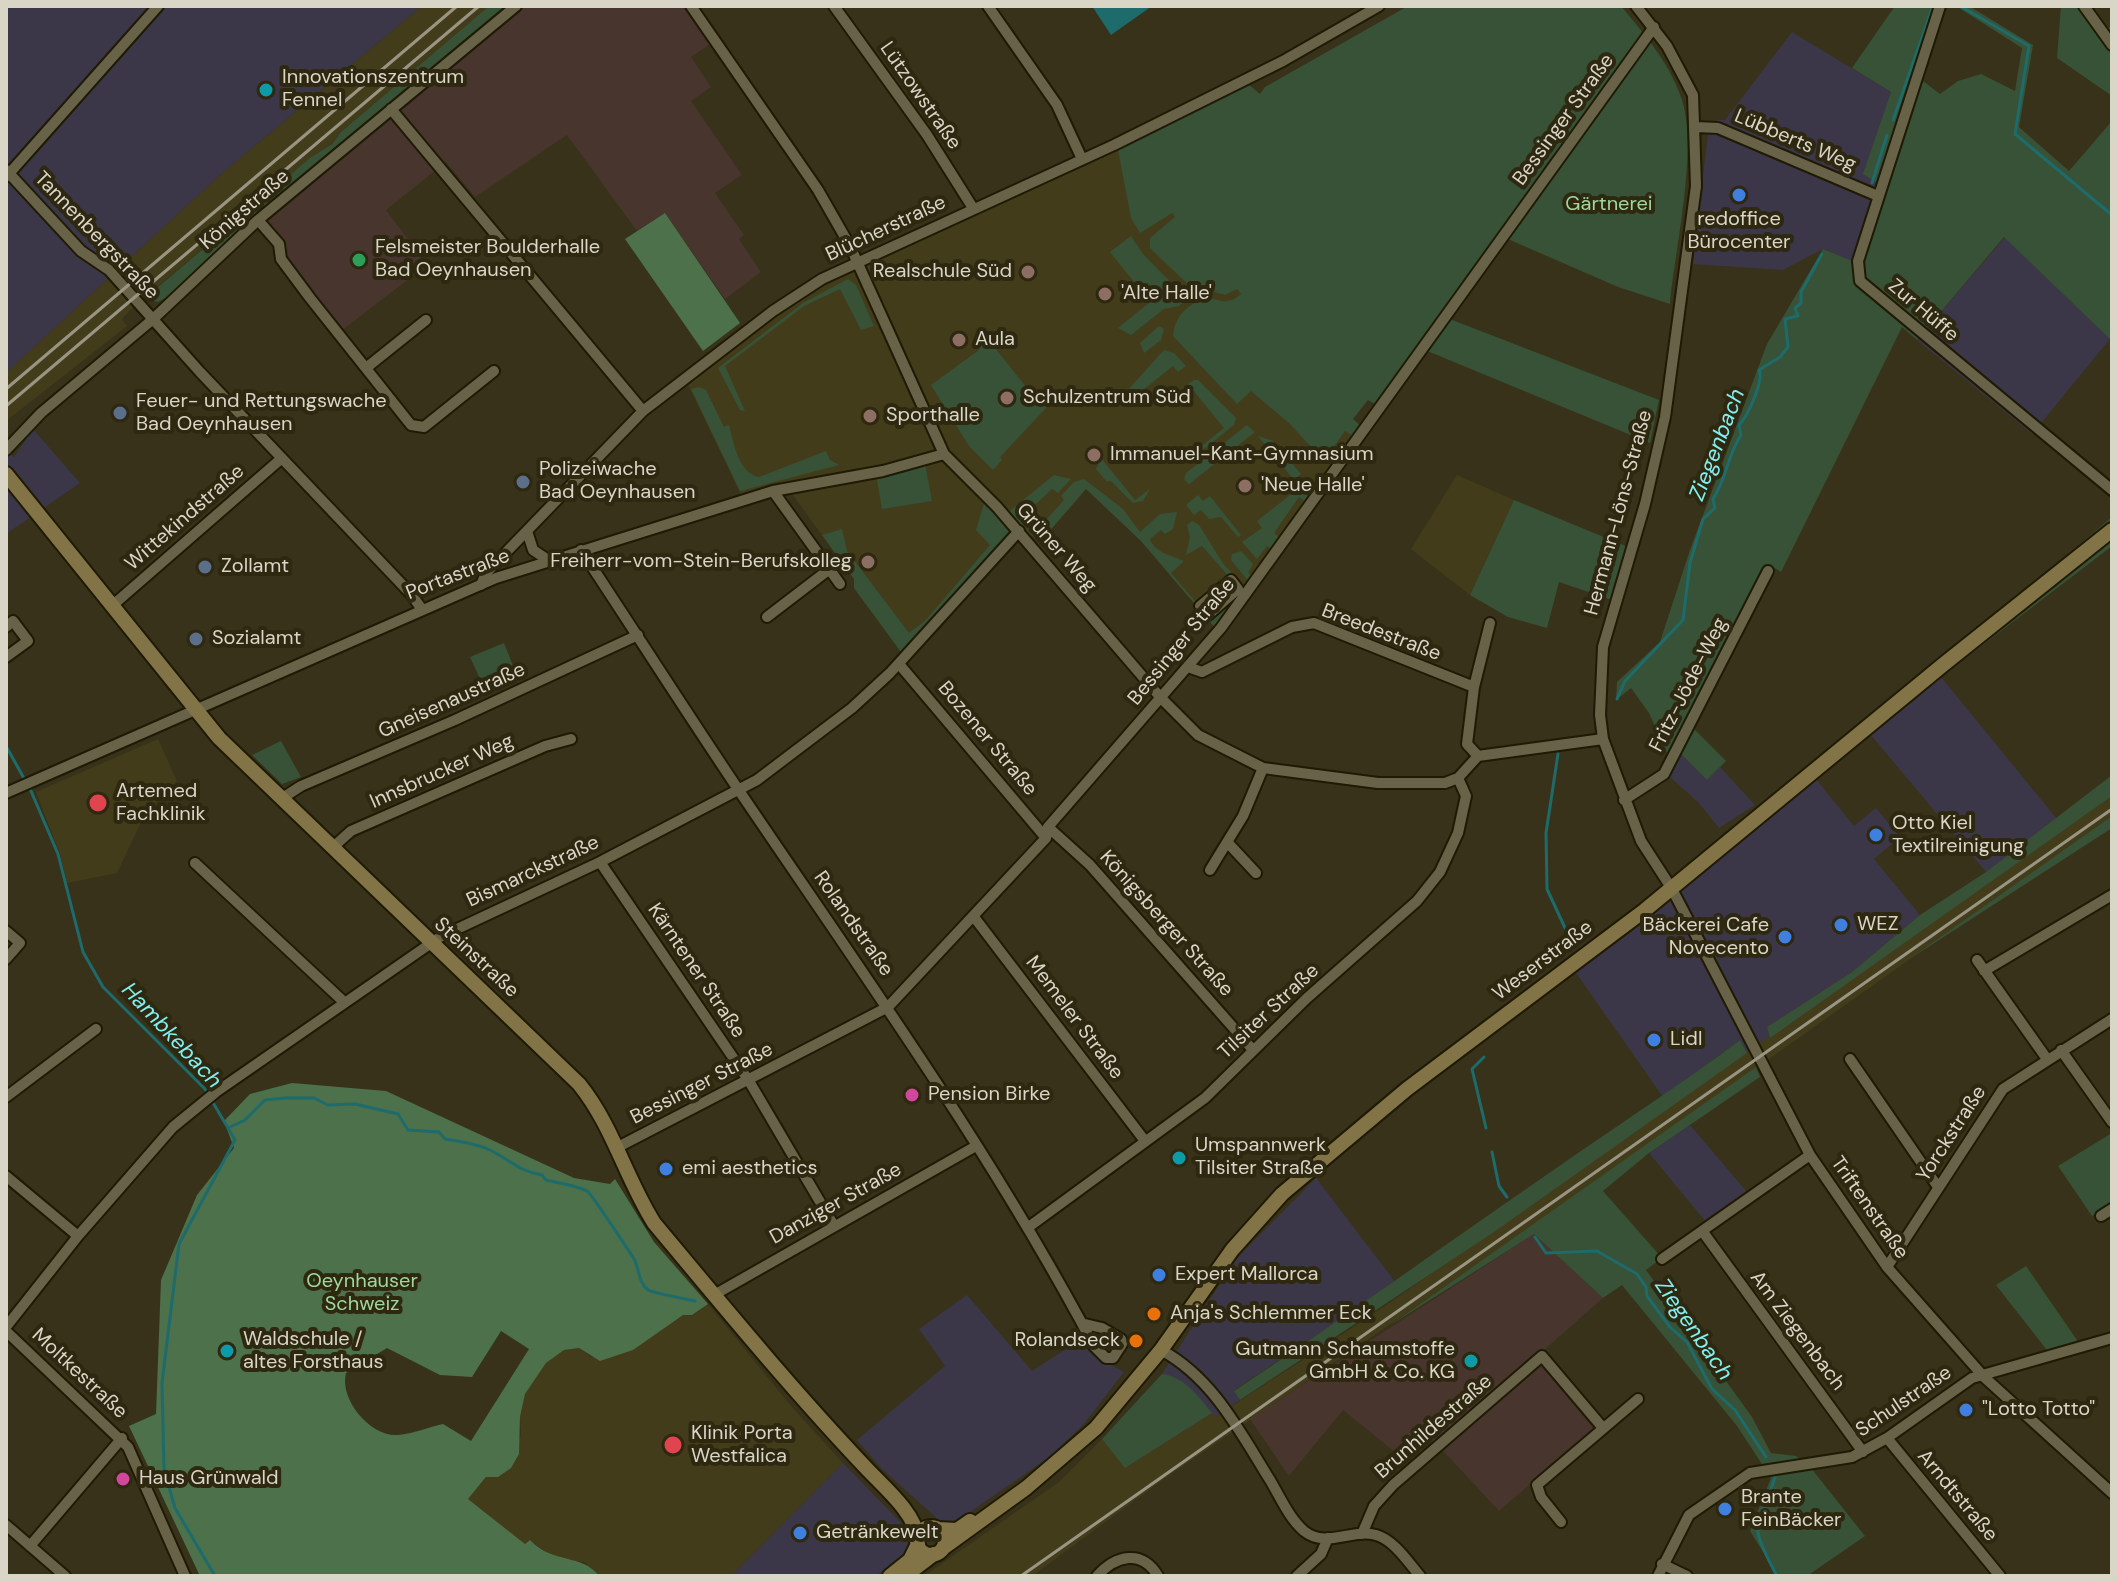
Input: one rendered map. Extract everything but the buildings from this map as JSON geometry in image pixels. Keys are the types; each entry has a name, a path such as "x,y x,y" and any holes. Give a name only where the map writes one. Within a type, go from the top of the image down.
{"street":[{"path":"7,174 158,6"},
{"name":"Königstraße","path":"6,450 41,413 152,320 258,220 516,6"},
{"name":"Grüner Weg","path":"691,6 818,190 857,262 944,454 1019,531 1161,698 1198,735 1263,768 1378,783 1445,783 1458,778"},
{"name":"Lützowstraße","path":"834,6 927,135 973,208"},
{"path":"988,6 1057,105 1082,159"},
{"name":"Blücherstraße","path":"481,585 486,573 643,411 773,311 822,279 1082,159 1283,61 1379,6"},
{"name":"Hermann-Löns-Straße","path":"1636,6 1654,27 1693,95 1696,186 1665,417 1645,504 1603,647 1600,715 1603,739 1624,800 1641,841 1672,889"},
{"name":"Zur Hüffe","path":"1940,6 1858,261 1860,281 2112,490"},
{"path":"2084,6 2112,45"},
{"name":"Bessinger Straße","path":"618,1147 888,1007 974,917 1221,628 1654,27"},
{"path":"391,109 643,411"},
{"name":"Lübberts Weg","path":"1696,127 1718,128 1878,196"},
{"name":"Tannenbergstraße","path":"7,174 81,251 109,270 421,608"},
{"path":"258,220 279,244 281,259 411,425 424,427 494,371"},
{"path":"366,368 426,320"},
{"name":"Portastraße","path":"6,793 421,608 548,560 773,491 844,479 944,454"},
{"name":"Wittekindstraße","path":"113,605 282,458"},
{"name":"Steinstraße","path":"6,474 193,709 281,799 579,1084 605,1118 638,1196 654,1223 788,1385 888,1492 912,1522 918,1541"},
{"path":"773,491 840,584"},
{"name":"Weserstraße","path":"905,1576 1047,1471 1096,1428 1161,1350 1211,1277 1282,1194 1407,1089 1672,889 2112,530"},
{"path":"527,531 533,550 548,560"},
{"name":"Bismarckstraße","path":"6,1329 78,1236 173,1127 216,1092 430,943 739,791 852,708 899,664 1019,531"},
{"name":"Rolandstraße","path":"581,550 739,791 888,1007 1030,1226 1069,1301 1085,1324"},
{"path":"767,617 831,568"},
{"name":"Fritz-Jöde-Weg","path":"1624,800 1664,774 1768,571"},
{"path":"6,627 13,621 28,641 6,657"},
{"name":"Breedestraße","path":"1188,667 1202,672 1292,627 1314,623 1474,687"},
{"path":"1478,756 1467,744 1474,687 1490,623"},
{"name":"Gneisenaustraße","path":"281,799 301,786 455,720 638,635"},
{"name":"Bozener Straße","path":"899,664 1047,832"},
{"name":"Innsbrucker Weg","path":"332,848 351,831 545,746 571,739"},
{"path":"1458,778 1478,756 1603,739"},
{"path":"1210,870 1228,843 1263,768"},
{"name":"Tilsiter Straße","path":"1030,1226 1205,1098 1253,1050 1417,901 1452,851 1466,796 1458,778"},
{"name":"Königsberger Straße","path":"1047,832 1090,865 1253,1050"},
{"path":"1228,843 1256,873"},
{"name":"Kärntener Straße","path":"600,862 749,1081 833,1224"},
{"path":"195,863 344,1002"},
{"name":"Triftenstraße","path":"1672,889 1810,1155 1887,1267 1984,1377 2112,1493"},
{"path":"1984,971 2112,895"},
{"name":"Memeler Straße","path":"974,917 1145,1141"},
{"path":"6,931 20,943 6,959"},
{"path":"1977,960 2047,1059"},
{"name":"Yorckstraße","path":"1887,1267 2003,1089 2112,1019"},
{"path":"6,1097 96,1029"},
{"path":"2061,1050 2112,1122"},
{"path":"1850,1059 1938,1187"},
{"name":"Danziger Straße","path":"714,1295 833,1224 976,1146"},
{"path":"1662,1259 1810,1155"},
{"path":"6,1176 78,1236"},
{"path":"2101,1216 2112,1209"},
{"name":"Am Ziegenbach","path":"1703,1232 1863,1452"},
{"name":"Moltkestraße","path":"6,1329 122,1438 185,1576"},
{"name":"Schulstraße","path":"1658,1576 1689,1515 1750,1473 1777,1466 1836,1461 1863,1452 1972,1378 2112,1338"},
{"path":"1161,1350 1198,1377 1220,1402 1296,1522 1306,1532 1328,1538 1375,1534 1388,1541 1420,1576"},
{"name":"Brunhildestraße","path":"1362,1534 1374,1506 1393,1485 1542,1356 1603,1428"},
{"path":"1561,1522 1541,1497 1537,1485 1638,1399"},
{"path":"30,1546 122,1438"},
{"name":"Arndtstraße","path":"1887,1438 2000,1576"},
{"name":"Weserstraße","path":"936,1528 957,1530 1047,1471"},
{"name":"Steinstraße","path":"888,1492 936,1528"},
{"path":"6,1525 65,1576"},
{"path":"890,1576 910,1560 918,1541 925,1529 936,1528 945,1540 938,1551 922,1551 918,1541"},
{"path":"1297,1576 1321,1554 1328,1538"},
{"path":"1097,1576 1117,1560 1138,1557 1152,1565 1158,1576"},
{"path":"1662,1564 1687,1576"}],"shaded area":[{"path":"6,6 422,6 219,176 6,373"},
{"path":"422,6 489,6 341,132 331,144 311,157 131,309 122,319 127,326 6,421 6,373 219,176"},
{"path":"505,6 693,6 716,40 691,57 711,87 691,101 742,175 715,193 744,235 739,239 761,272 725,299 665,213 637,231 567,135 475,197 446,162 386,210 427,265 341,331 284,258 257,215"},
{"path":"1792,32 1891,92 1864,173 1879,183 1856,263 1823,249 1783,270 1693,264 1708,133 1717,120 1725,120"},
{"name":"Schulzentrum Süd","path":"1118,150 1303,366 1296,373 1354,434 1216,629 1141,541 1086,489 1040,542 1020,526 901,652 854,588 854,579 787,487 743,499 686,380 823,282 975,210"},
{"path":"2005,237 2110,339 2032,434 1917,340"},
{"path":"33,429 80,483 6,534 6,451 14,457"},
{"path":"1457,475 1514,500 1470,595 1411,549"},
{"path":"1926,674 1941,677 2057,819 1986,872 1864,727"},
{"name":"Artemed Fachklinik","path":"158,739 177,781 145,814 117,873 67,883 60,854 36,792"},
{"path":"1673,746 1707,780 1720,767 1755,805 1719,828 1698,802 1662,770"},
{"path":"1815,778 1854,826 1876,808 1900,837 1874,859 1920,915 1852,972 1767,1027 1770,1038 1747,1053 1740,1040 1663,1097 1574,970"},
{"path":"2112,796 2112,816 1505,1246 1165,1478 1032,1576 924,1576 1059,1482 1102,1439 1126,1467 1212,1413 1215,1417 1378,1311"},
{"path":"1690,1125 1747,1192 1706,1222 1649,1153"},
{"path":"1316,1178 1396,1283 1234,1390 1240,1400 1215,1417 1162,1374 1236,1259"},
{"path":"1534,1234 1603,1298 1535,1358 1594,1429 1499,1511 1433,1440 1407,1462 1343,1410 1289,1476 1250,1419"},
{"path":"967,1295 1032,1371 1080,1340 1093,1355 1124,1372 1083,1425 1048,1458 957,1521 940,1521 881,1468 857,1440 945,1366 919,1329"},
{"name":"Klinik Porta Westfalica","path":"708,1304 790,1405 843,1463 731,1576 599,1576 584,1562 554,1558 530,1540 525,1544 468,1499 521,1436 520,1417 525,1394 546,1363 564,1350 579,1348 591,1357 683,1315 692,1315"},
{"path":"843,1463 905,1527 909,1536 908,1551 876,1576 731,1576"}],"green space":[{"path":"489,6 505,6 257,215 167,297 158,302 144,299 311,157 332,144 341,132"},
{"name":"Gärtnerei","path":"1408,6 1621,6 1670,72 1681,97 1688,142 1670,304 1618,287 1501,236 1442,316 1659,400 1650,443 1420,348 1375,404 1368,400 1353,419 1360,425 1352,435 1345,431 1324,461 1290,424 1251,391 1237,404 1173,336 1179,317 1193,304 1206,297 1229,301 1241,294 1237,289 1225,295 1208,290 1197,293 1150,248 1150,238 1175,217 1172,213 1140,233 1131,218 1118,150 1248,84 1260,94 1265,87"},
{"path":"1895,6 1937,6 1915,75 1940,94 1958,81 1981,74 2015,91 2022,48 1956,6 1969,6 2033,45 2019,127 2069,171 2112,121 2112,341 2004,237 1917,340 1902,327 1781,572 1775,568 1692,727 1726,761 1707,780 1674,747 1669,757 1649,713 1631,688 1616,700 1617,682 1660,642 1690,550 1767,344 1823,249 1855,262 1879,184 1863,174 1891,92 1852,68"},
{"path":"2061,6 2088,6 2106,30 2112,25 2112,96 2057,58"},
{"path":"665,213 740,323 703,351 625,239"},
{"path":"1131,236 1143,254 1187,299 1179,306 1164,309 1131,335 1118,328 1150,302 1110,252"},
{"path":"848,279 856,285 874,326 861,330 840,289 804,306 725,366 745,411 740,410 718,368 803,303"},
{"path":"1159,326 1164,329 1161,340 1144,353 1140,343"},
{"path":"984,334 1034,397 1037,395 1047,407 1000,457 1002,460 993,470 969,446 931,385 979,350 975,342"},
{"path":"1164,350 1174,353 1186,366 1178,372 1173,366 1133,398 1126,392"},
{"path":"1198,380 1236,418 1234,425 1185,464 1183,461 1224,428 1188,384"},
{"path":"699,387 706,390 724,427 729,425 738,456 752,474 759,477 826,451 830,460 839,465 740,491 691,389"},
{"path":"1247,425 1255,432 1189,484 1184,479 1186,473"},
{"path":"1258,436 1273,441 1301,474 1294,480"},
{"path":"1101,458 1135,500 1150,489 1143,501 1133,503 1111,481 1106,481 1096,469"},
{"path":"925,464 932,501 882,509 876,474"},
{"path":"1054,475 1071,479 1058,493 1052,489 1023,516 1029,523 1025,529 1018,528 1006,514"},
{"path":"1304,477 1312,493 1305,501 1299,497 1274,533 1280,538 1272,549 1267,546 1257,559 1242,542 1262,528 1257,521 1299,488 1297,484"},
{"path":"1084,479 1123,509 1140,532 1160,514 1177,512 1173,529 1165,534 1161,530 1150,539 1160,551 1184,561 1171,573 1207,615 1221,604 1229,612 1216,629 1141,541 1086,489 1040,542 1029,533 1034,528 1037,530 1064,500 1061,496 1074,482"},
{"path":"1198,495 1203,501 1210,496 1241,535 1238,537 1221,517 1209,519 1201,510 1194,515 1186,505"},
{"path":"985,500 1014,533 901,652 854,588 854,579 822,535 842,529 847,551 909,633 925,621 990,545 976,530"},
{"path":"1514,500 1628,547 1612,600 1559,582 1547,628 1508,617 1470,595"},
{"path":"2112,517 2112,546 1941,677 1926,674"},
{"path":"1192,521 1199,525 1224,565 1246,587 1228,605 1224,601 1239,588 1202,546 1186,555 1190,537 1187,525"},
{"path":"1241,551 1253,564 1248,573 1253,577 1249,582 1231,560 1232,554"},
{"path":"504,643 518,678 486,692 470,657"},
{"path":"281,741 301,777 282,784 252,755"},
{"path":"2112,775 2112,796 1770,1038 1767,1027 1852,972 1920,915 1986,872"},
{"path":"2112,816 2112,828 1908,960"},
{"path":"1740,1040 1747,1053 1494,1232 1240,1400 1234,1391"},
{"path":"1756,1067 1760,1077 1649,1153 1603,1191 1662,1258 1646,1270 1752,1417 1771,1453 1796,1456 1811,1468 1865,1536 1807,1576 1778,1576 1750,1531 1771,1478 1737,1426 1622,1285 1603,1298 1534,1234 1389,1326"},
{"name":"Oeynhauser Schweiz","path":"292,1083 386,1091 574,1178 610,1184 615,1179 654,1242 708,1304 692,1315 683,1315 633,1350 600,1361 579,1348 564,1350 546,1363 525,1394 520,1417 519,1454 511,1468 498,1477 486,1477 468,1499 525,1544 530,1540 549,1553 584,1564 599,1576 200,1576 129,1426 156,1414 161,1280 197,1195 234,1148 224,1121 250,1094","holes":["501,1331 529,1349 471,1441 443,1424 404,1434 387,1434 367,1423 347,1394 346,1373 387,1348 440,1375 472,1377"]},
{"path":"2112,1133 2112,1204 2092,1216 2058,1166"},
{"path":"2026,1266 2079,1343 2050,1354 1996,1285"},
{"path":"1162,1374 1184,1383 1212,1413 1125,1468 1102,1439"}],"water":[{"path":"1092,6 1152,6 1111,35"}],"waterway":[{"name":"Ziegenbach","path":"1893,120 1933,6"},
{"path":"1960,6 2029,46 2015,134 2112,215"},
{"name":"Ziegenbach","path":"1872,183 1887,135"},
{"name":"Ziegenbach","path":"1617,699 1625,681 1683,620 1690,563 1703,519 1715,508 1713,499 1741,435 1739,425 1751,407 1759,370 1780,357 1788,347 1785,319 1798,316 1795,308 1801,303 1801,292 1822,254"},
{"name":"Hambkebach","path":"6,746 31,791 58,854 83,952 103,987 205,1089 235,1140 179,1244 162,1383 164,1469 175,1508 215,1576"},
{"name":"Ziegenbach","path":"1558,754 1546,833 1547,889 1572,943"},
{"name":"Ziegenbach","path":"1484,1057 1472,1069 1486,1128"},
{"path":"230,1127 245,1120 265,1100 285,1098 314,1098 328,1105 355,1104 398,1114 408,1130 439,1132 445,1139 490,1150 520,1168 542,1175 546,1180 587,1191 633,1257 644,1286 651,1291 695,1301"},
{"name":"Ziegenbach","path":"1492,1152 1499,1186 1507,1197"},
{"name":"Ziegenbach","path":"1535,1237 1546,1253 1597,1251 1637,1274 1646,1287 1647,1296 1670,1327 1687,1342 1712,1389 1735,1410 1766,1457"},
{"name":"Ziegenbach","path":"1775,1477 1760,1518 1758,1534 1777,1576"}],"railway":[{"path":"6,389 457,6"},
{"path":"6,406 479,6"},
{"path":"1021,1576 2112,809"}],"place":[{"name":"Innovationszentrum Fennel","path":"266,90"},
{"name":"redoffice Bürocenter","path":"1739,195"},
{"name":"Felsmeister Boulderhalle Bad Oeynhausen","path":"359,260"},
{"name":"Realschule Süd","path":"1028,272"},
{"name":"'Alte Halle'","path":"1105,294"},
{"name":"Aula","path":"959,340"},
{"name":"Schulzentrum Süd","path":"1007,398"},
{"name":"Feuer- und Rettungswache Bad Oeynhausen","path":"120,413"},
{"name":"Sporthalle","path":"870,416"},
{"name":"Immanuel-Kant-Gymnasium","path":"1094,455"},
{"name":"Polizeiwache Bad Oeynhausen","path":"523,482"},
{"name":"'Neue Halle'","path":"1245,486"},
{"name":"Freiherr-vom-Stein-Berufskolleg","path":"868,562"},
{"name":"Zollamt","path":"205,567"},
{"name":"Sozialamt","path":"196,639"},
{"name":"Artemed Fachklinik","path":"98,803"},
{"name":"Otto Kiel Textilreinigung","path":"1876,835"},
{"name":"WEZ","path":"1841,925"},
{"name":"Bäckerei Cafe Novecento","path":"1785,937"},
{"name":"Lidl","path":"1654,1040"},
{"name":"Pension Birke","path":"912,1095"},
{"name":"Umspannwerk Tilsiter Straße","path":"1179,1158"},
{"name":"emi aesthetics","path":"666,1169"},
{"name":"Expert Mallorca","path":"1159,1275"},
{"name":"Anja's Schlemmer Eck","path":"1154,1314"},
{"name":"Rolandseck","path":"1136,1341"},
{"name":"Waldschule / altes Forsthaus","path":"227,1351"},
{"name":"Gutmann Schaumstoffe GmbH & Co. KG","path":"1471,1361"},
{"name":"\"Lotto Totto\"","path":"1966,1410"},
{"name":"Klinik Porta Westfalica","path":"673,1445"},
{"name":"Haus Grünwald","path":"123,1479"},
{"name":"Brante FeinBäcker","path":"1725,1509"},
{"name":"Getränkewelt","path":"800,1533"}]}
